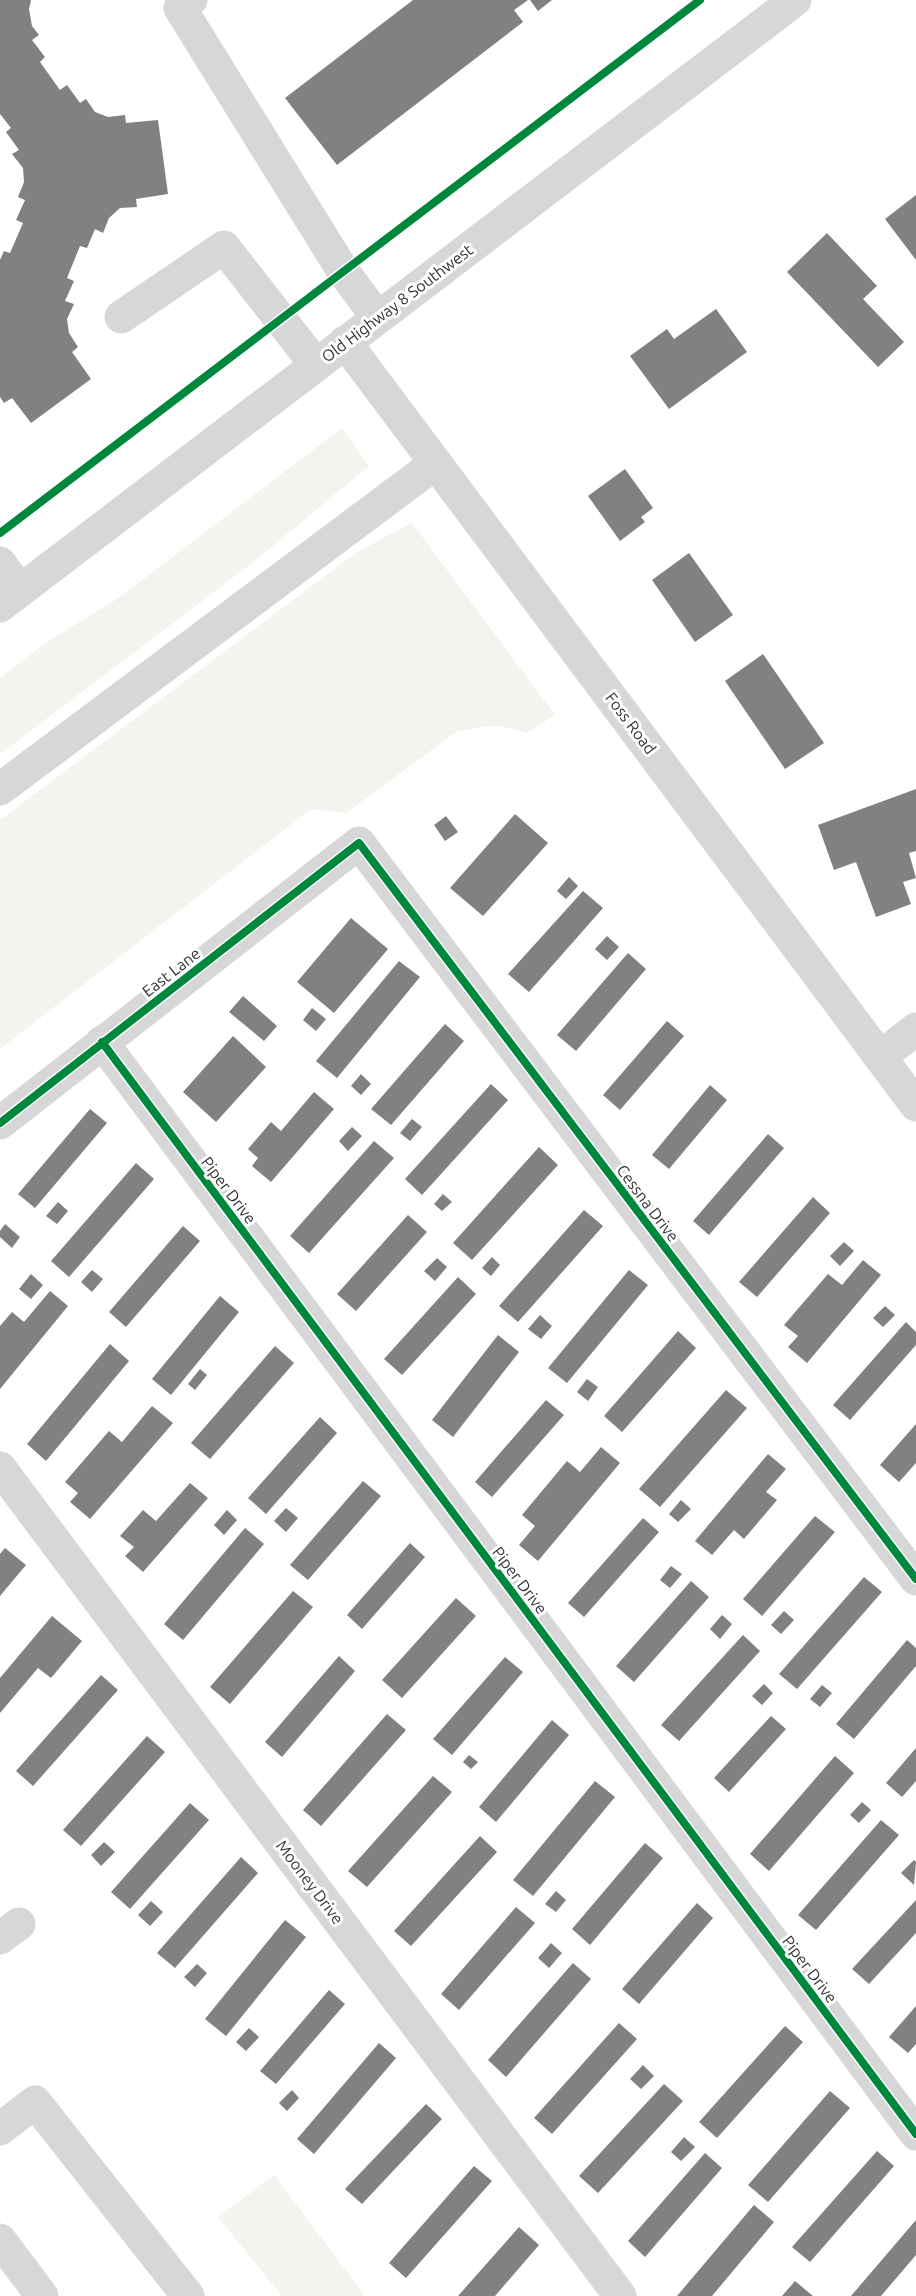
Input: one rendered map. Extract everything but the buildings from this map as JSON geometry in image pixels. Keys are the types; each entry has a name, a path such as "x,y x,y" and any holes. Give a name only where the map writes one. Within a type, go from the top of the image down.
{"street":[{"path":"191,0 180,8 343,271 377,318"},
{"name":"Old Highway 8 Southwest","path":"10,598 795,0"},
{"path":"121,317 224,247 316,365"},
{"name":"Foss Road","path":"345,342 916,1105"},
{"path":"0,789 436,463"},
{"path":"0,564 10,598"},
{"name":"East Lane","path":"0,1123 359,843"},
{"name":"Cessna Drive","path":"359,843 916,1579"},
{"path":"880,1057 916,1029"},
{"name":"Piper Drive","path":"102,1042 916,2134"},
{"name":"Mooney Drive","path":"0,1468 620,2296"},
{"path":"0,2129 35,2102 188,2296"},
{"path":"6,2261 42,2296"}],"shaded area":[{"path":"342,428 369,466 256,560 0,754 0,678 47,642 120,597"},
{"path":"412,523 555,715 527,733 501,726 456,732 346,813 311,809 0,1049 0,820 357,552"},
{"path":"274,2175 365,2296 282,2296 218,2217"}],"cycle path":[{"path":"0,533 700,0"},
{"path":"0,1123 359,843 916,1579"},
{"path":"102,1042 916,2134"}]}
